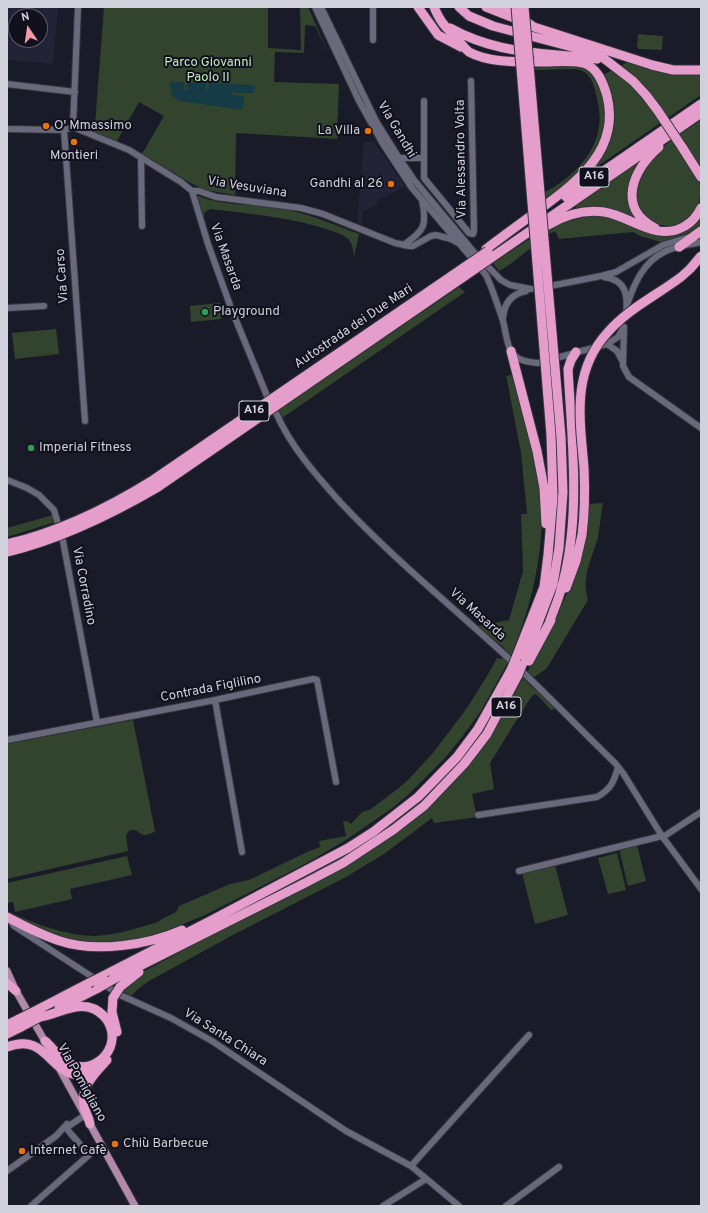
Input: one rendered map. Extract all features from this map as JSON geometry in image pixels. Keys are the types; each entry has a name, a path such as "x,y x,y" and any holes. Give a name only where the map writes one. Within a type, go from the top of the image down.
{"highway":[{"path":"418,7 438,36 469,51 505,62 568,62 584,64 594,70 606,91 609,112 608,129 602,147 597,156 578,179 562,194 489,254"},
{"path":"434,7 441,22 469,51"},
{"path":"459,7 469,16 493,26 587,51 602,57 633,81 646,95 701,177"},
{"path":"486,7 534,27 662,68 701,70"},
{"path":"504,7 534,27"},
{"path":"516,7 551,435 553,497 544,587 521,664"},
{"path":"521,664 553,584 559,548 563,492 561,437 524,7"},
{"path":"441,22 471,39 502,48 536,53 593,58 608,62"},
{"name":"Autostrada dei Due Mari","path":"7,552 44,541 103,518 131,503 164,482 444,290 452,288 489,254 701,104"},
{"name":"Autostrada dei Due Mari","path":"7,544 42,534 71,523 127,497 448,278 489,254 701,113"},
{"path":"664,231 650,226 637,212 633,201 633,183 643,164 654,151 701,118"},
{"path":"489,254 556,220 585,212 611,214 649,229 664,231 676,230 686,225 694,219 701,208"},
{"path":"679,247 699,236"},
{"path":"549,624 570,578 576,561 582,535 585,498 580,398 583,376 589,359 601,340 615,324 681,277 701,256"},
{"path":"511,351 537,450 544,488 548,555"},
{"path":"549,624 563,582 571,534 574,487 568,369 576,352"},
{"name":"A16","path":"190,940 307,882 377,842 424,806 464,764 506,709 516,674 521,664 549,624"},
{"path":"7,1021 19,1020 39,1010 59,994 78,989 212,920 348,848 373,832 418,797 457,757 516,674"},
{"path":"7,917 60,942 80,946 96,947 132,944 152,940 212,920"},
{"path":"7,1025 39,1010 98,988 190,940"},
{"path":"90,1124 84,1106 84,1092 88,1084 114,1050 118,1035 112,1012 113,998 120,987 132,976 176,952 190,940"},
{"path":"7,983 16,991"},
{"path":"39,1010 51,1015 77,1007 86,1006 101,1012 112,1031 113,1038 112,1045 98,1063 78,1066 65,1060 45,1041"},
{"path":"7,1034 19,1020"},
{"path":"7,1047 22,1043 32,1044 40,1048 58,1067 78,1075 86,1074 99,1069"}],"main road":[{"name":"Via Pomigliano","path":"7,971 16,991 135,1206"}],"street":[{"path":"7,129 64,130 73,127 78,7"},
{"name":"Via Gandhi","path":"315,7 359,100 383,144 412,188 486,275 492,286 503,321"},
{"name":"Via Gandhi","path":"321,7 363,96 399,158 422,190 473,251 501,280 510,285 531,289"},
{"path":"372,40 373,7"},
{"name":"Via Alessandro Volta","path":"424,158 424,178 468,234 473,234 471,81"},
{"path":"7,84 75,92"},
{"path":"399,158 424,158 424,102"},
{"name":"Via Vesuviana","path":"73,127 129,150 181,182 192,191 199,191 216,197 301,208 322,214 395,243 413,246 431,236 436,235 451,239 461,245"},
{"name":"Via Carso","path":"64,130 85,421"},
{"path":"141,157 142,226"},
{"name":"Via Masarda","path":"192,191 231,308 267,396"},
{"path":"405,244 422,228 425,216 422,199"},
{"path":"624,327 618,337 607,344 538,363 527,362 519,359 511,351 503,321 504,313 509,300 517,293 601,276 625,267 663,245 699,236"},
{"path":"679,247 664,252 647,266 636,280 628,302 624,327 623,362 624,370 629,377 701,428"},
{"path":"601,276 613,278 619,282 625,291 628,302"},
{"path":"7,308 44,306"},
{"path":"607,344 616,351 623,362"},
{"name":"Via Masarda","path":"276,413 296,449 324,484 362,526 539,687 618,767 662,836 701,889"},
{"name":"Via Corradino","path":"7,480 27,488 39,495 54,510 63,541 97,722"},
{"name":"Contrada Figlilino","path":"7,740 215,700 313,679 317,680 336,782"},
{"path":"215,700 242,852"},
{"path":"478,815 597,797 606,792 611,786 618,767"},
{"path":"519,871 662,836 701,812"},
{"name":"Via Santa Chiara","path":"7,917 14,926 120,995 170,1018 212,1040 346,1131 411,1166 459,1206"},
{"path":"7,922 14,926"},
{"path":"411,1166 529,1035"},
{"path":"7,1171 56,1136 65,1126 76,1118 85,1115"},
{"path":"31,1206 89,1155 66,1128 85,1115"},
{"path":"506,1206 559,1167"},
{"path":"382,1206 426,1179"}],"shaded area":[{"path":"7,7 58,7 53,64 7,60"},
{"path":"170,82 184,82 184,90 186,90 187,83 206,83 206,90 208,90 209,83 255,85 254,93 232,93 232,95 244,96 243,107 241,109 236,109 181,101 173,97"},
{"path":"364,142 374,142 405,186 385,197 378,199 377,205 363,211 362,225 357,223"}],"green space":[{"name":"Parco Giovanni Paolo II","path":"104,7 268,7 268,48 301,50 300,7 308,7 329,54 315,26 305,25 304,53 275,52 274,82 339,84 337,139 236,133 235,195 205,190 142,154 164,116 139,102 117,141 93,132 95,125"},
{"path":"638,34 663,36 662,50 639,49 637,47"},
{"path":"629,61 701,73 701,95 592,170 608,139 603,75 614,69 637,80 621,66"},
{"path":"577,64 593,71 607,103 605,134 588,164 546,202 545,192 561,182 577,169 594,145 599,130 600,119 598,101 589,76 576,69 535,70 535,68"},
{"path":"701,120 701,168 684,141 701,187 699,203 694,213 681,223 670,226 659,225 649,221 638,209 635,187 652,157 671,140"},
{"path":"638,162 640,163 636,168 635,213 637,219 623,212 608,208 592,206 576,208 575,206"},
{"path":"198,196 217,202 298,212 359,234 354,257 351,243 345,236 302,222 210,209 205,212 203,219 197,198"},
{"path":"598,212 662,234 701,214 701,227 661,242 640,236 633,232 559,239 555,231 499,271 493,263 551,225 563,219"},
{"path":"459,287 465,292 282,418 279,410"},
{"name":"Playground","path":"220,303 221,319 191,322 190,306"},
{"path":"56,329 59,354 15,359 12,333"},
{"path":"512,375 515,377 532,451 540,477 542,530 536,573 526,615 511,656 502,646 478,626 509,620 523,571 521,514 527,514 521,453 506,376"},
{"path":"603,503 598,537 588,568 586,591 588,600 547,668 533,678 527,672 559,612 576,570 587,527 589,504"},
{"path":"53,515 55,522 7,537 7,528"},
{"path":"503,657 508,662 481,711 445,758 408,795 391,809 346,840 305,864 205,915 145,938 107,944 62,939 7,913 7,911 39,924 73,934 95,936 119,933 158,922 176,912 179,906 230,884 249,880 320,847 319,841 346,836 343,821 347,821 351,824 362,812 371,809 407,781 433,753 467,708 497,658 501,659"},
{"path":"523,678 557,708 551,710 540,697 535,694 531,697 490,763 494,789 472,794 477,817 434,823 432,818 384,854 346,877 231,936 149,981 131,996 121,990 141,973 322,876 387,837 476,753 497,725"},
{"path":"133,720 155,831 145,835 136,830 130,830 126,835 128,851 7,879 7,744"},
{"path":"637,845 646,881 628,886 619,849"},
{"path":"617,853 626,890 608,894 598,858"},
{"path":"127,856 132,875 70,889 72,899 15,912 13,902 7,903 7,883"},
{"path":"555,865 568,915 535,924 522,873"}],"place":[{"name":"O' Mmassimo","path":"46,126"},
{"name":"La Villa","path":"368,131"},
{"name":"Montieri","path":"74,142"},
{"name":"Gandhi al 26","path":"391,184"},
{"name":"Playground","path":"205,312"},
{"name":"Imperial Fitness","path":"31,448"},
{"name":"Chiù Barbecue","path":"115,1144"},
{"name":"Internet Cafè","path":"22,1151"}]}
